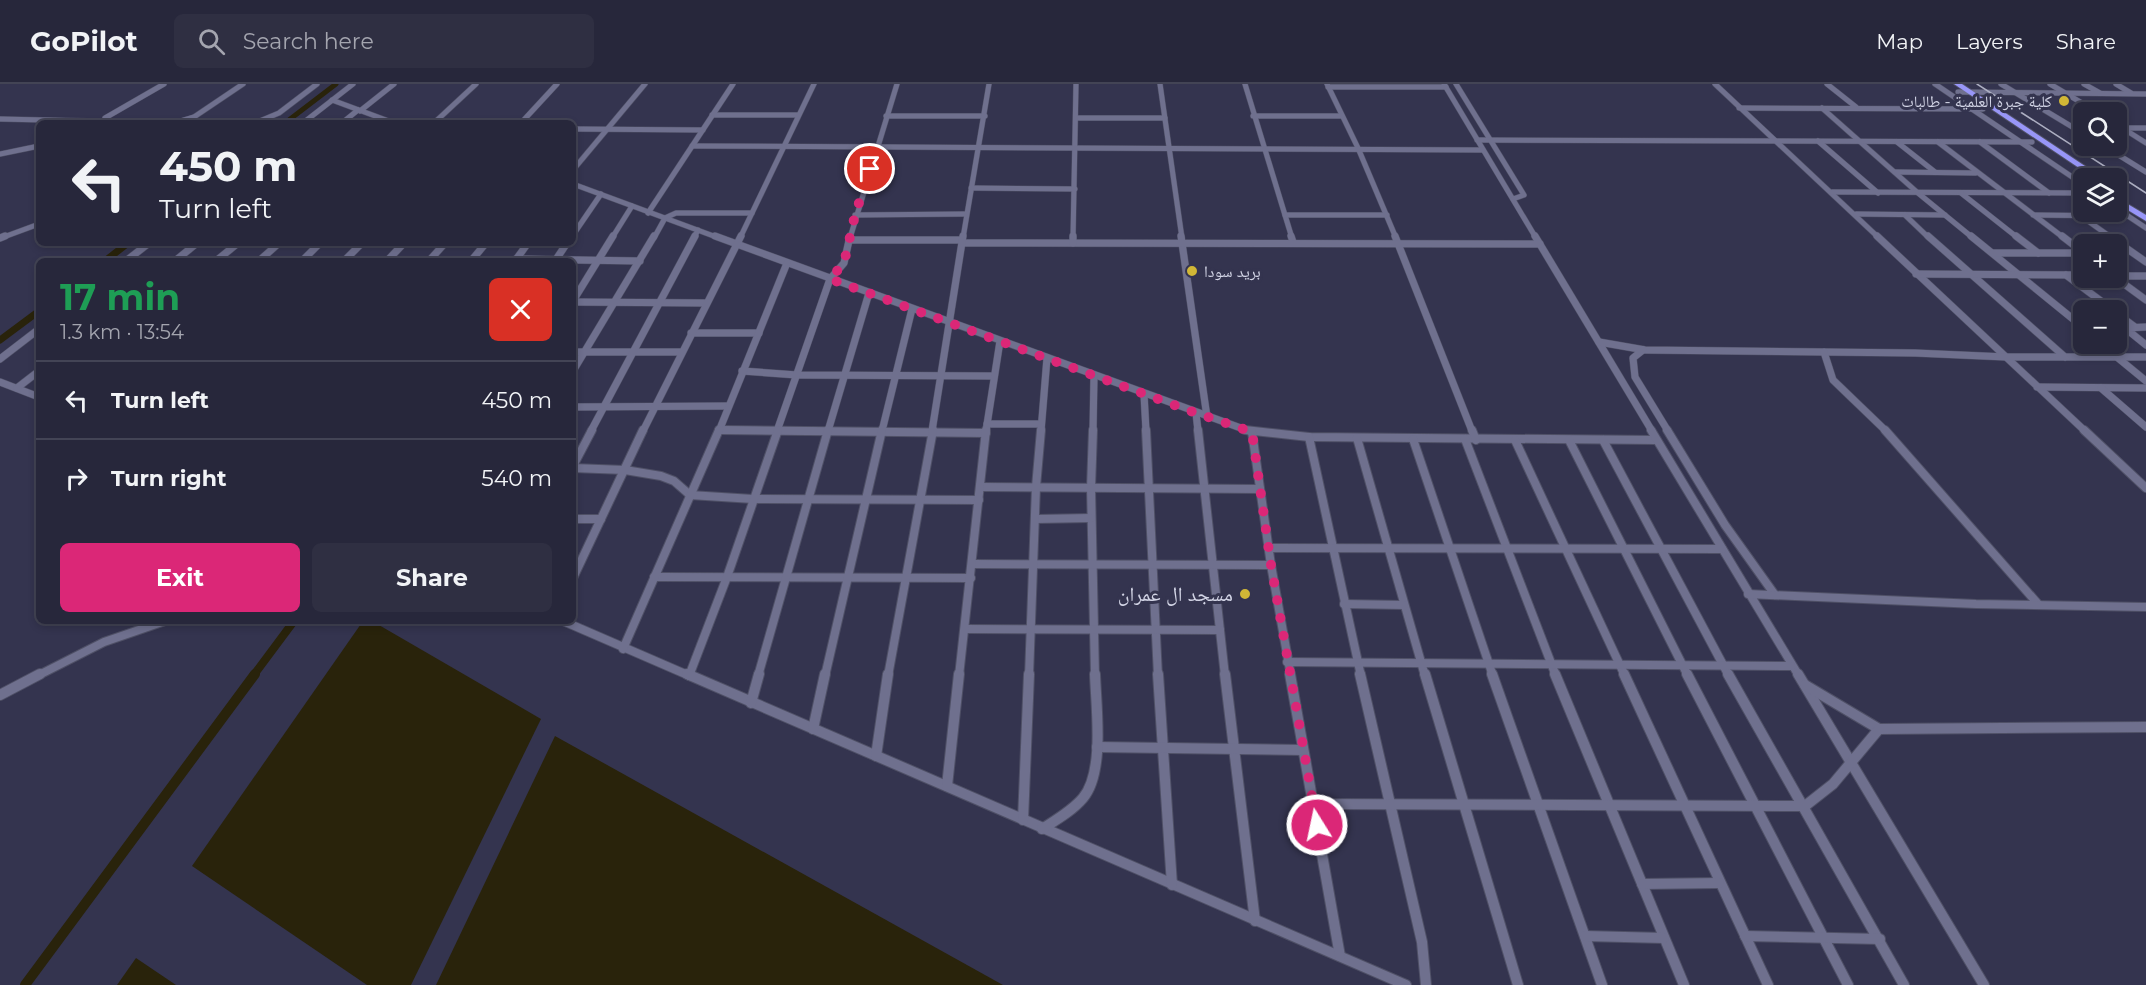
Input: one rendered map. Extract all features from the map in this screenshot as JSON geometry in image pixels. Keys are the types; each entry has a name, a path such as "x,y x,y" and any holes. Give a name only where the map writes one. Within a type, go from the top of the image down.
{"highway":[{"path":"1946,84 1970,93 2084,168"},
{"path":"1958,88 1983,109 2073,169"},
{"path":"2127,197 2146,210"},
{"path":"2127,206 2146,219"}],"street":[{"path":"0,118 99,120 120,111 164,84"},
{"path":"188,120 243,84"},
{"path":"262,120 279,113 317,84"},
{"path":"307,120 353,84"},
{"path":"346,120 394,84"},
{"path":"437,120 476,84"},
{"path":"524,120 557,84"},
{"path":"576,167 645,84"},
{"path":"648,213 733,84"},
{"path":"576,572 654,406 705,303 738,244 814,84"},
{"path":"689,676 727,577 830,279 844,263 855,215 897,84"},
{"path":"876,756 905,576 952,323 966,214 989,84"},
{"path":"1073,243 1076,84"},
{"path":"1160,84 1207,417"},
{"path":"1245,84 1293,243"},
{"path":"1456,84 1488,140 1524,195 1513,199"},
{"path":"1715,84 1774,141 1856,214 1916,274 2037,387 2142,481 2146,488"},
{"path":"1827,84 1857,107"},
{"path":"1935,84 2073,177"},
{"path":"2001,84 2073,129"},
{"path":"2050,84 2080,102"},
{"path":"2084,84 2100,93"},
{"path":"2116,84 2133,94"},
{"path":"1476,440 1387,215 1328,85 1445,86 1984,985"},
{"path":"1970,93 2144,95"},
{"path":"332,100 378,120"},
{"path":"1739,108 1983,109"},
{"path":"1822,108 1863,141 1918,193 2073,319"},
{"path":"712,116 798,115"},
{"path":"886,116 985,116"},
{"path":"1253,116 1342,116"},
{"path":"1076,118 1165,118"},
{"path":"2069,127 2073,127"},
{"path":"2127,127 2146,128"},
{"path":"576,129 703,130"},
{"path":"2127,132 2146,142"},
{"path":"1477,140 2032,142"},
{"path":"1818,141 1878,193"},
{"path":"1897,142 1935,172"},
{"path":"1938,142 2073,245"},
{"path":"1980,142 2050,193"},
{"path":"0,154 36,146"},
{"path":"692,146 1483,150"},
{"path":"2121,156 2146,170"},
{"path":"1895,172 1977,173"},
{"path":"576,185 1252,432 1357,438 1656,440"},
{"path":"971,188 1075,189"},
{"path":"1832,192 2073,194"},
{"path":"1961,193 2038,253"},
{"path":"576,231 601,195"},
{"path":"576,297 632,206"},
{"path":"576,366 664,218 684,212 752,213"},
{"path":"855,215 966,214"},
{"path":"1856,214 1946,215"},
{"path":"1285,215 1387,215"},
{"path":"1905,215 1968,274 2065,357"},
{"path":"2033,215 2073,216"},
{"path":"2128,216 2146,228"},
{"path":"2089,222 2146,262"},
{"path":"0,238 36,225"},
{"path":"576,461 698,230"},
{"path":"849,240 1540,244"},
{"path":"130,258 145,246"},
{"path":"179,258 193,246"},
{"path":"220,258 234,246"},
{"path":"262,258 276,246"},
{"path":"305,258 317,246"},
{"path":"347,258 359,246"},
{"path":"390,258 401,246"},
{"path":"432,258 442,246"},
{"path":"474,258 484,246"},
{"path":"517,258 526,246"},
{"path":"1993,253 2073,253"},
{"path":"576,260 640,261"},
{"path":"623,649 720,430 787,262"},
{"path":"1916,274 2073,275"},
{"path":"2066,275 2100,300"},
{"path":"2127,277 2146,276"},
{"path":"2127,285 2146,300"},
{"path":"751,703 807,500 869,292"},
{"path":"576,302 705,303"},
{"path":"813,729 846,577 912,309"},
{"path":"2127,321 2136,328"},
{"path":"2146,327 2125,328 2146,345"},
{"path":"0,359 36,331"},
{"path":"691,333 759,333"},
{"path":"947,786 986,429 1000,341"},
{"path":"1599,342 1643,350 1915,353 2006,357 2146,357"},
{"path":"1643,350 1633,358 1635,377 1725,525 1776,595"},
{"path":"576,352 681,352"},
{"path":"1824,352 1829,364 1828,374 1833,380 1878,422 2038,604"},
{"path":"2113,354 2146,381"},
{"path":"1023,820 1036,487 1047,358"},
{"path":"742,371 797,375 993,376"},
{"path":"17,388 36,373"},
{"path":"1042,829 1084,798 1092,787 1097,747 1091,518 1094,376"},
{"path":"0,381 36,396"},
{"path":"2037,387 2146,388"},
{"path":"2101,388 2146,427"},
{"path":"1144,394 1161,747 1172,885"},
{"path":"576,407 728,406"},
{"path":"1196,413 1211,565 1255,921"},
{"path":"720,430 933,433 1041,424"},
{"path":"1252,432 1287,662 1340,956"},
{"path":"1309,437 1344,604 1422,942 1426,985"},
{"path":"1357,438 1404,605 1518,985"},
{"path":"1413,439 1448,548 1602,985"},
{"path":"1465,440 1505,549 1684,985"},
{"path":"1515,440 1768,985"},
{"path":"1569,440 1622,549 1848,985"},
{"path":"1603,440 1723,666 1805,806 1904,985"},
{"path":"576,467 625,470 661,476 674,481 690,495 807,500 979,500"},
{"path":"980,487 1260,489"},
{"path":"1035,519 1091,518"},
{"path":"576,519 601,519"},
{"path":"1269,548 1722,549"},
{"path":"973,564 1271,565"},
{"path":"654,577 971,578"},
{"path":"1748,594 2146,607"},
{"path":"1344,604 1404,605"},
{"path":"0,695 104,642 156,624"},
{"path":"569,624 1406,985"},
{"path":"965,629 1220,630"},
{"path":"1287,662 1791,666"},
{"path":"1802,684 1879,729 2146,727"},
{"path":"1313,804 1463,802 1805,806 1833,784 1879,729"},
{"path":"1097,747 1303,750"},
{"path":"1642,884 1719,883"},
{"path":"1585,936 1664,938"},
{"path":"1745,936 1880,939"}],"shaded area":[{"path":"361,624 377,624 541,719 411,985 367,985 192,866"},
{"path":"555,736 1003,985 436,985"},
{"path":"136,958 176,985 117,985"}],"waterway":[{"path":"289,120 336,84"},
{"path":"109,258 124,246"},
{"path":"0,340 36,313"},
{"path":"253,676 292,624"},
{"path":"25,985 255,674"}],"railway":[{"path":"1977,84 2146,193"}],"place":[{"name":"كلية جبرة العلمية - طالبات","path":"2064,101"},
{"name":"بريد سودا","path":"1192,271"},
{"name":"مسجد ال عمران","path":"1245,594"}],"route":[{"path":"870,169 855,215 844,263 830,279 1252,432 1271,565 1317,825"}]}
